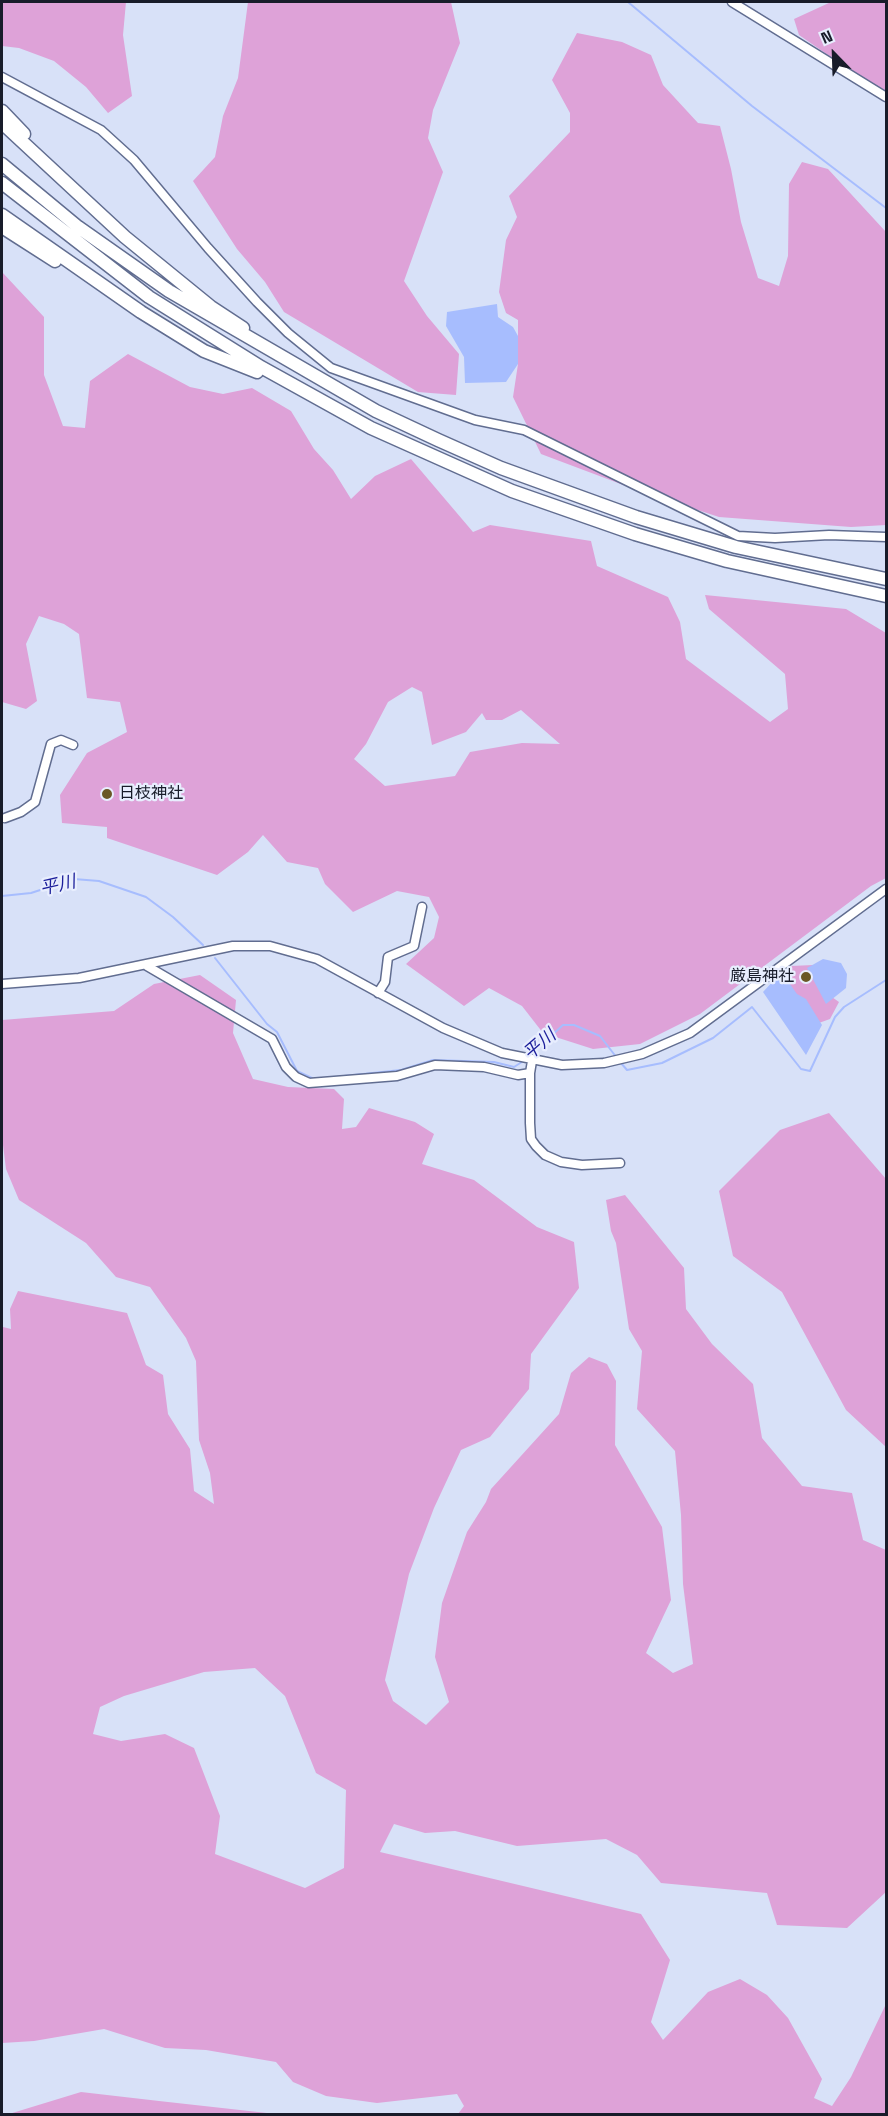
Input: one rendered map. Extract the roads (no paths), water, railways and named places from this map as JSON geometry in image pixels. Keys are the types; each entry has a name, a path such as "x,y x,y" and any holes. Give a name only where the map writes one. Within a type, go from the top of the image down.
{"highway":[{"path":"2,111 60,177"},
{"path":"2,123 125,237 211,307 247,330 264,348"},
{"path":"2,164 116,255 169,291 376,411 501,468 636,517 736,547 886,579"},
{"path":"2,183 149,297 261,368 371,428"},
{"path":"2,215 141,312"},
{"path":"2,227 37,251 204,351 258,372 332,413 512,491 612,527 727,561 886,596"}],"street":[{"path":"732,2 886,97"},
{"path":"2,77 101,130 134,160 257,302 288,333 331,368 475,420 524,430 738,536 886,537"},
{"path":"3,820 21,812 35,802 51,744 61,740 73,746"},
{"path":"2,984 65,980 147,966 233,946 270,946 309,956 465,1038 528,1060 562,1065 613,1061 656,1049 690,1033 886,889"},
{"path":"378,993 385,982 388,957 414,946 422,907"},
{"path":"147,966 176,985 242,1020 272,1040 286,1067 296,1077 309,1083 397,1076 435,1065 484,1067 511,1074 530,1073"},
{"path":"528,1060 531,1138 536,1146 545,1155 561,1162 582,1166 620,1163"}],"water":[{"path":"497,304 498,317 513,327 518,336 518,364 506,382 465,383 464,357 446,326 447,312"},
{"path":"823,959 841,963 847,974 846,988 826,1004 807,968"},
{"path":"785,977 797,994 806,999 822,1025 806,1055 763,992 775,979"}],"waterway":[{"path":"628,2 752,106 886,208"},
{"name":"平川","path":"2,896 31,893 74,879 99,881 146,897 173,917 203,945"},
{"name":"平川","path":"215,958 267,1024 277,1032 297,1071 314,1079"},
{"name":"平川","path":"621,1063 627,1070 662,1063 713,1038 752,1007 801,1069 810,1071 835,1017 844,1007 886,980"},
{"name":"平川","path":"529,1056 563,1025 574,1025 600,1036 617,1058"},
{"name":"平川","path":"325,1078 401,1070 433,1060 494,1062 514,1067 525,1060"}],"place":[{"name":"日枝神社","path":"107,794"},
{"name":"厳島神社","path":"806,977"}]}
